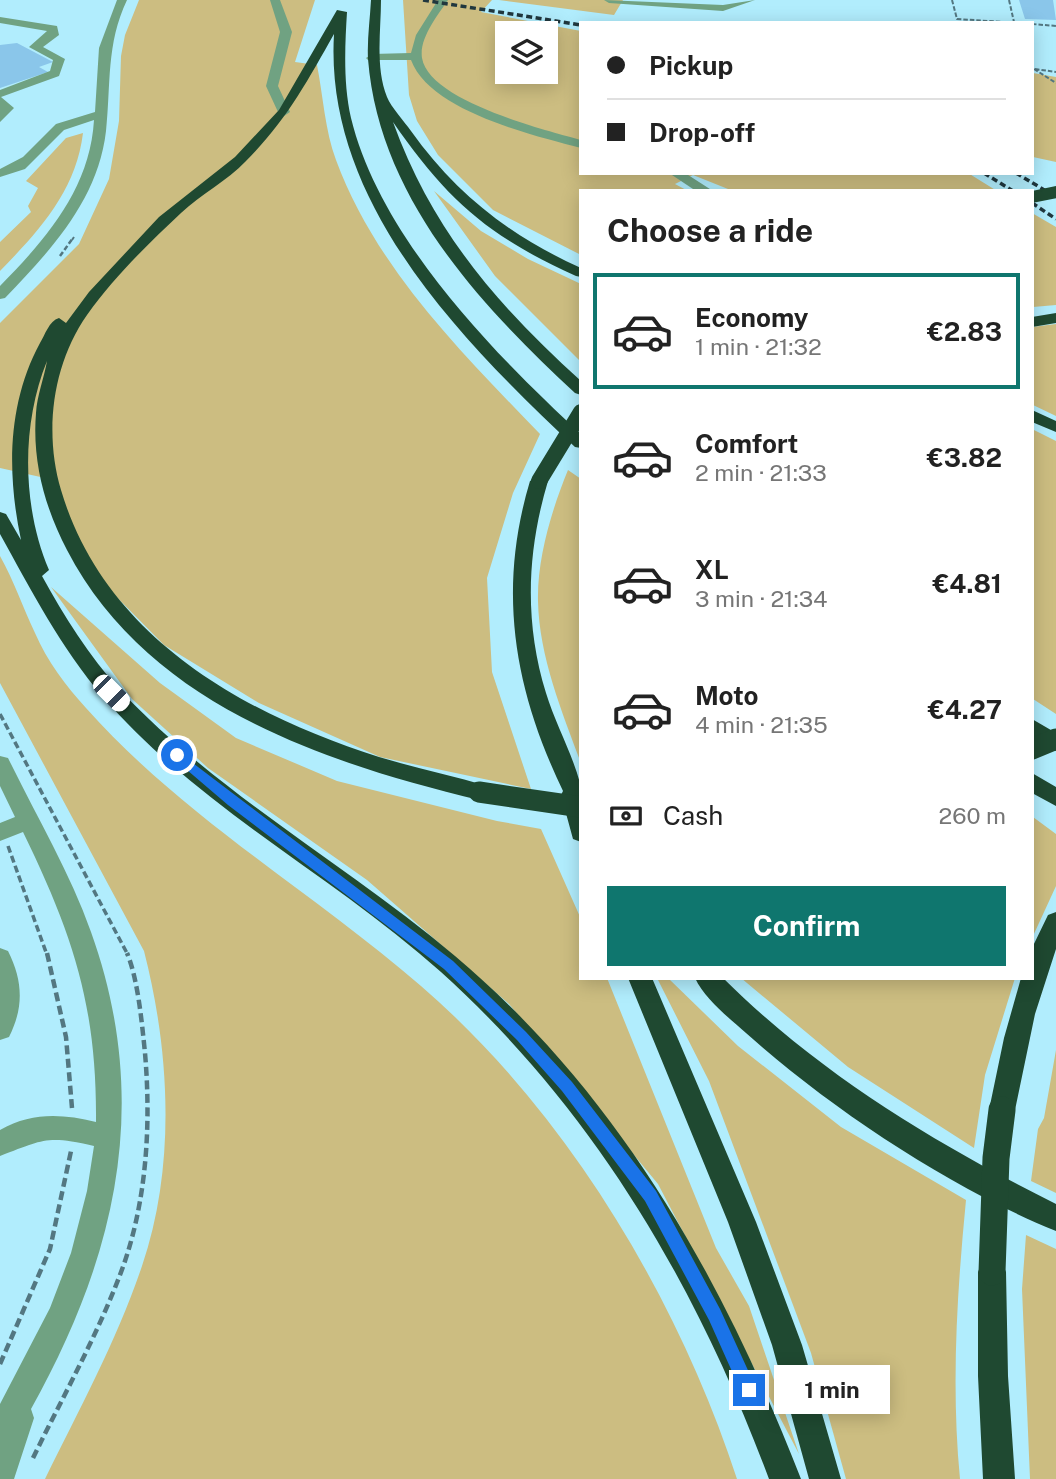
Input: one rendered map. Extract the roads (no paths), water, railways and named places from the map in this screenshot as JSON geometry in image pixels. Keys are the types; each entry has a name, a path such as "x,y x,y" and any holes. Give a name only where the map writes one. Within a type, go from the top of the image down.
{"highway":[{"path":"376,0 371,31 373,58 379,96 402,169 444,240 495,304 579,388"},
{"path":"64,627 35,559 18,464 27,389 42,351 79,297 145,233 240,160 284,112 342,6"},
{"path":"342,6 338,72 343,110 360,160 386,215 409,254 461,323 531,398 579,441"},
{"path":"379,96 423,157 461,200 509,236 579,272"},
{"path":"1034,197 1056,192"},
{"path":"175,212 90,300 58,353 46,390 40,421 46,495 74,559 99,594 128,626 195,681 262,720 339,751 422,779 479,792 579,807"},
{"path":"1034,322 1056,318"},
{"path":"579,415 538,481 522,535 519,575 522,614 537,702 579,803"},
{"path":"1034,416 1056,427"},
{"path":"0,518 79,653 111,693 148,730 232,802 448,965 506,1019 567,1086 650,1196 714,1314 771,1441 785,1479"},
{"path":"1034,728 1056,741"},
{"path":"1034,748 1056,741"},
{"path":"1034,782 1056,798"},
{"path":"570,786 579,824"},
{"path":"999,1479 993,1377 992,1272 996,1158 1009,1068 1025,1011 1056,922"},
{"path":"641,980 746,1234 787,1345 825,1479"},
{"path":"709,980 727,1000 797,1060 882,1123 973,1177 1056,1217"}],"street":[{"path":"0,295 59,231 88,179 102,57 110,26 122,0"},
{"path":"275,0 286,32 272,86 284,112"},
{"path":"443,0 420,38 416,56 417,64 430,81 460,102 579,143"},
{"path":"609,0 723,8 750,0"},
{"path":"0,20 53,28 53,35 35,47 59,59 55,73 0,94"},
{"path":"373,58 416,56"},
{"path":"0,101 8,108 0,118"},
{"path":"0,181 12,177 53,135 96,123"},
{"path":"0,173 17,168 30,160"},
{"path":"678,175 702,189"},
{"path":"0,764 79,931 101,1001 107,1041 110,1138 99,1208 87,1256 30,1384 0,1476"},
{"path":"1,831 27,821"},
{"path":"0,958 11,993 10,1006 0,1029"},
{"path":"0,1144 29,1128 61,1126 110,1138"},
{"path":"0,1434 30,1384"}],"railway":[{"path":"423,0 579,25"},
{"path":"987,175 1010,189"},
{"path":"1019,175 1056,197"},
{"path":"1034,204 1056,219"}]}
